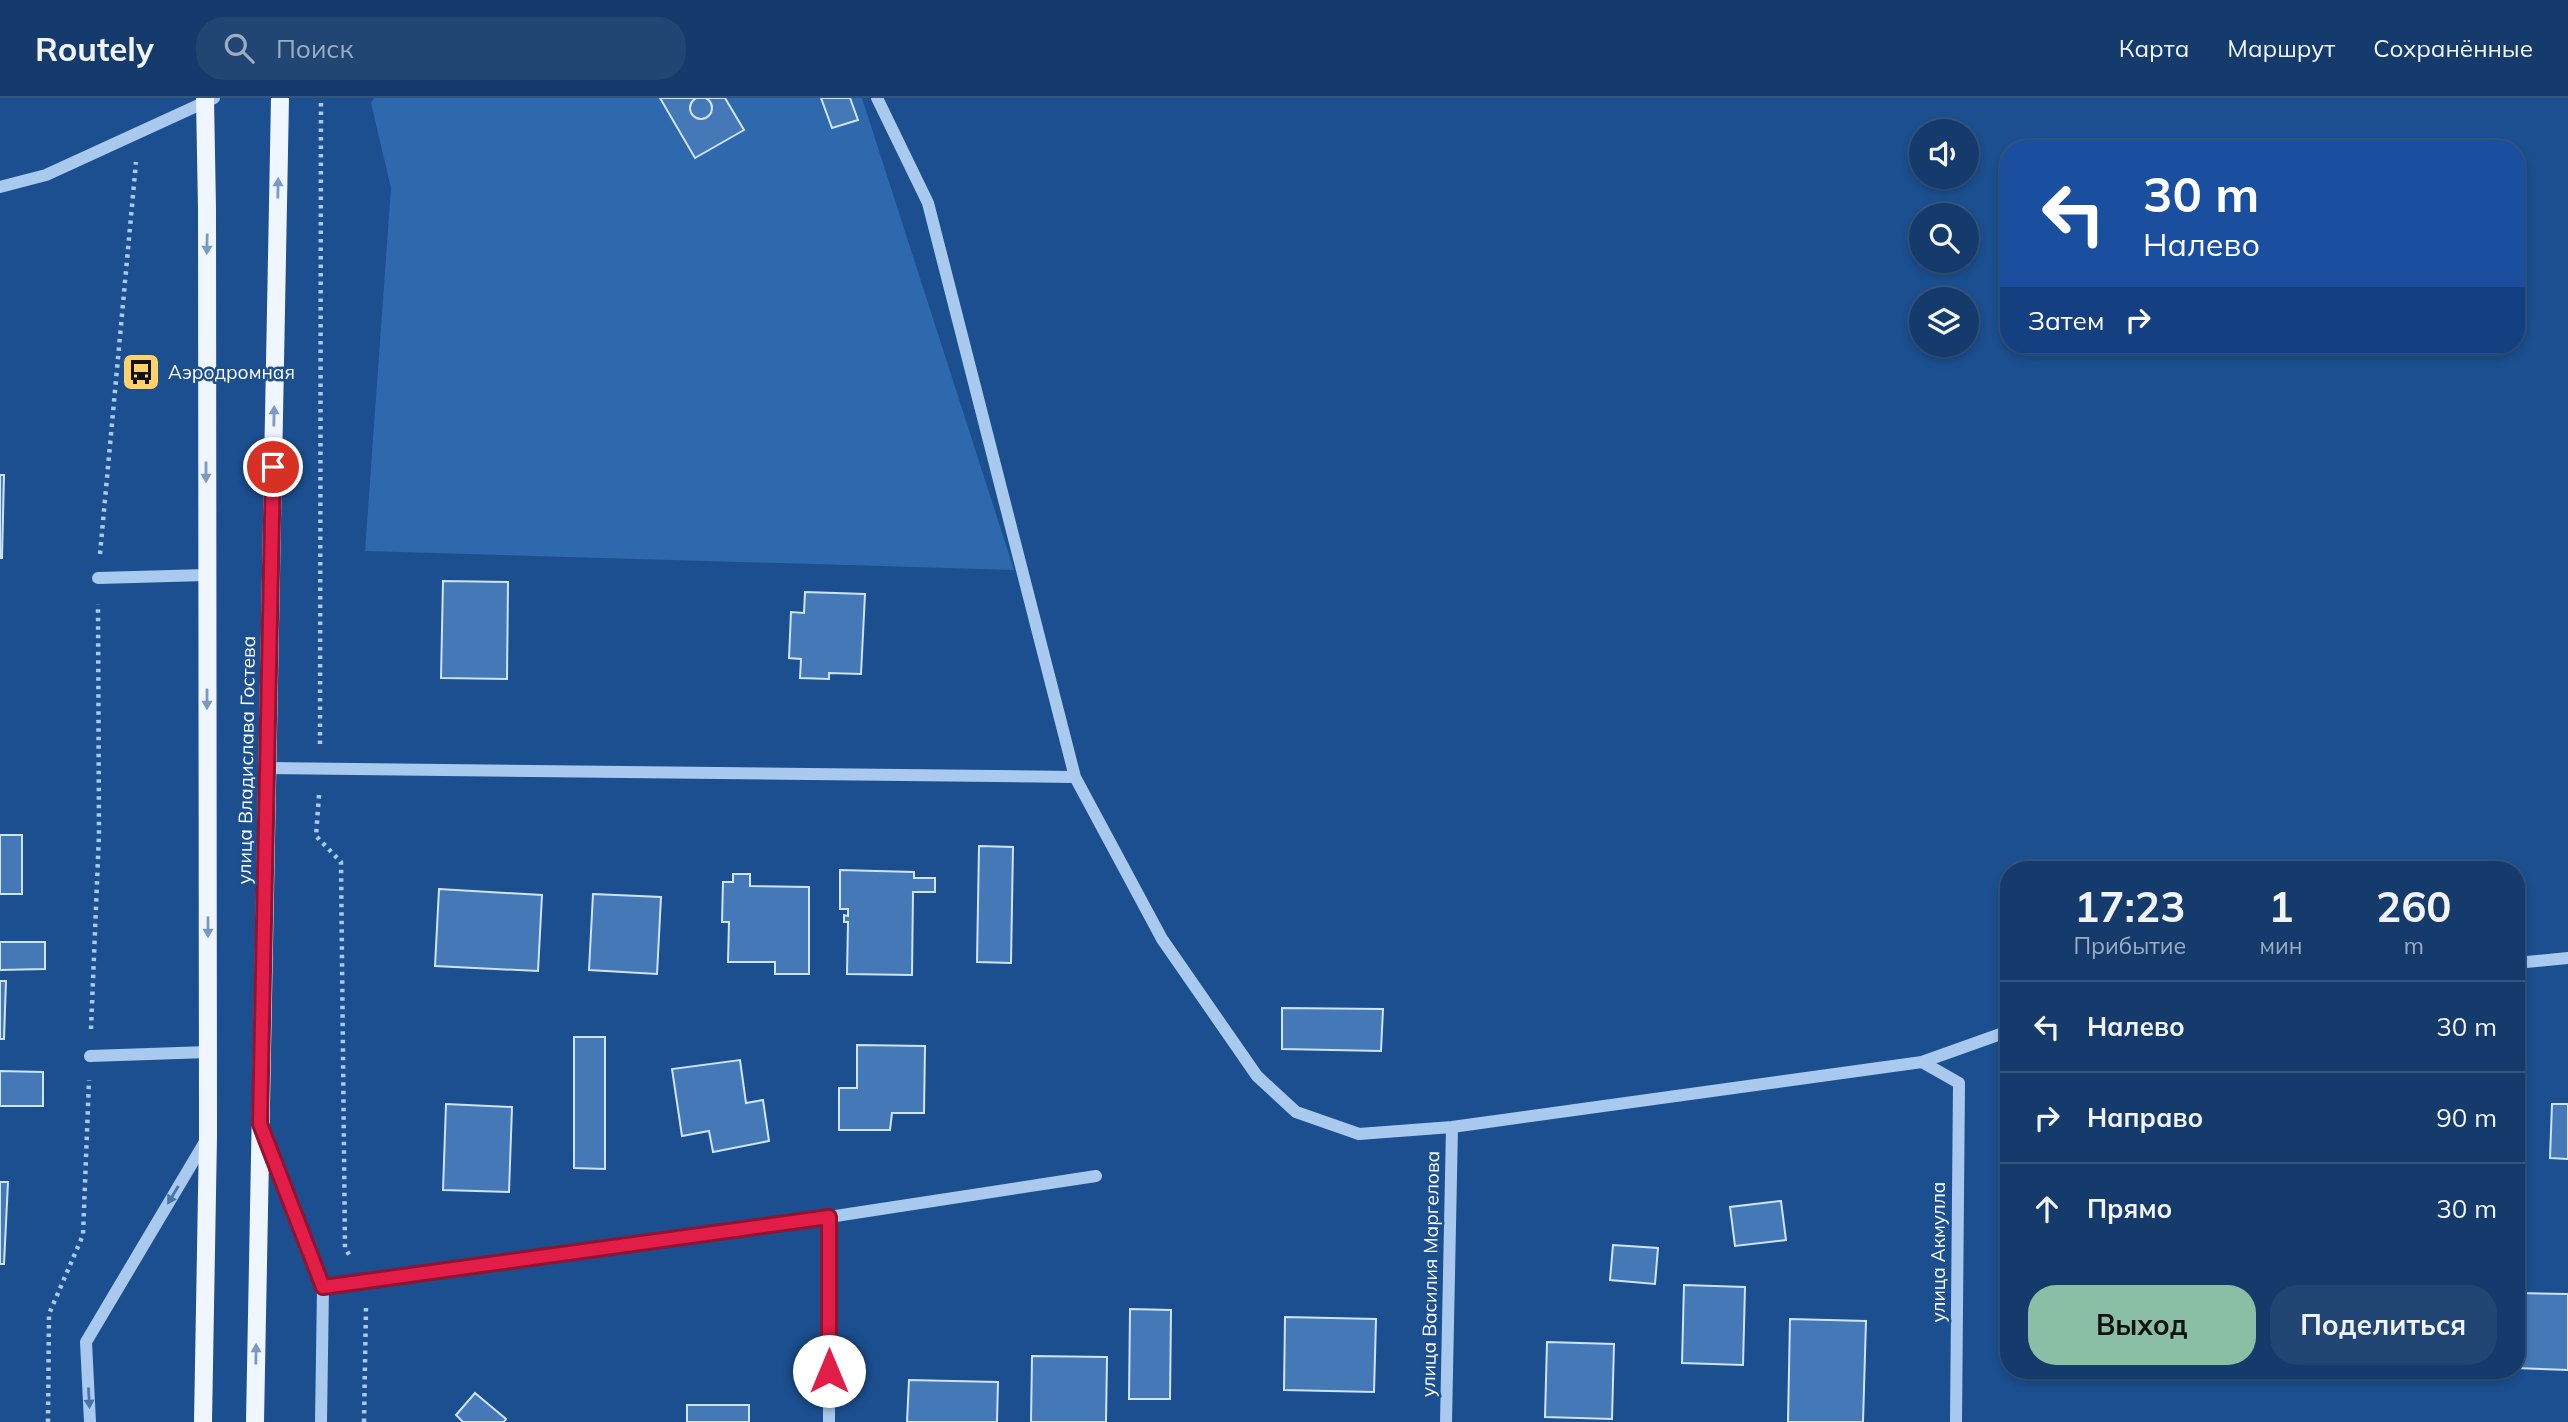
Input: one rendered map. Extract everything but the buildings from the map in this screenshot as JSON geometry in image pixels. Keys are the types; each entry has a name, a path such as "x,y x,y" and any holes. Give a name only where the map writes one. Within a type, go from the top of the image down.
{"main road":[{"name":"улица Владислава Гостева","path":"255,1422 280,98"},
{"name":"улица Владислава Гостева","path":"203,1422 208,1136 208,99"}],"street":[{"path":"877,98 928,203 1075,777 1162,939 1257,1076 1296,1112 1359,1134 1452,1127 1922,1062 2000,1034"},
{"path":"0,187 46,175 208,99"},
{"path":"98,578 206,575"},
{"path":"266,768 1075,777"},
{"path":"2525,961 2568,958"},
{"path":"90,1056 208,1052"},
{"name":"улица Акмулла","path":"1922,1062 1959,1083 1956,1422"},
{"path":"260,1124 323,1287 321,1422"},
{"name":"улица Василия Маргелова","path":"1446,1422 1452,1127"},
{"path":"90,1422 86,1342 208,1136"},
{"path":"323,1287 829,1217 1096,1176"},
{"path":"829,1217 829,1422"}],"path":[{"path":"321,98 320,769 316,836 341,862 345,1248 366,1283 364,1422"},
{"path":"48,1422 48,1314 83,1235 99,834 98,578 136,157"}],"shaded area":[{"path":"374,98 862,98 1014,570 365,551 391,188 371,103"}],"place":[{"name":"Аэродромная","path":"141,372"}],"route":[{"path":"273,467 260,1124 323,1287 829,1217 829,1371"}]}
